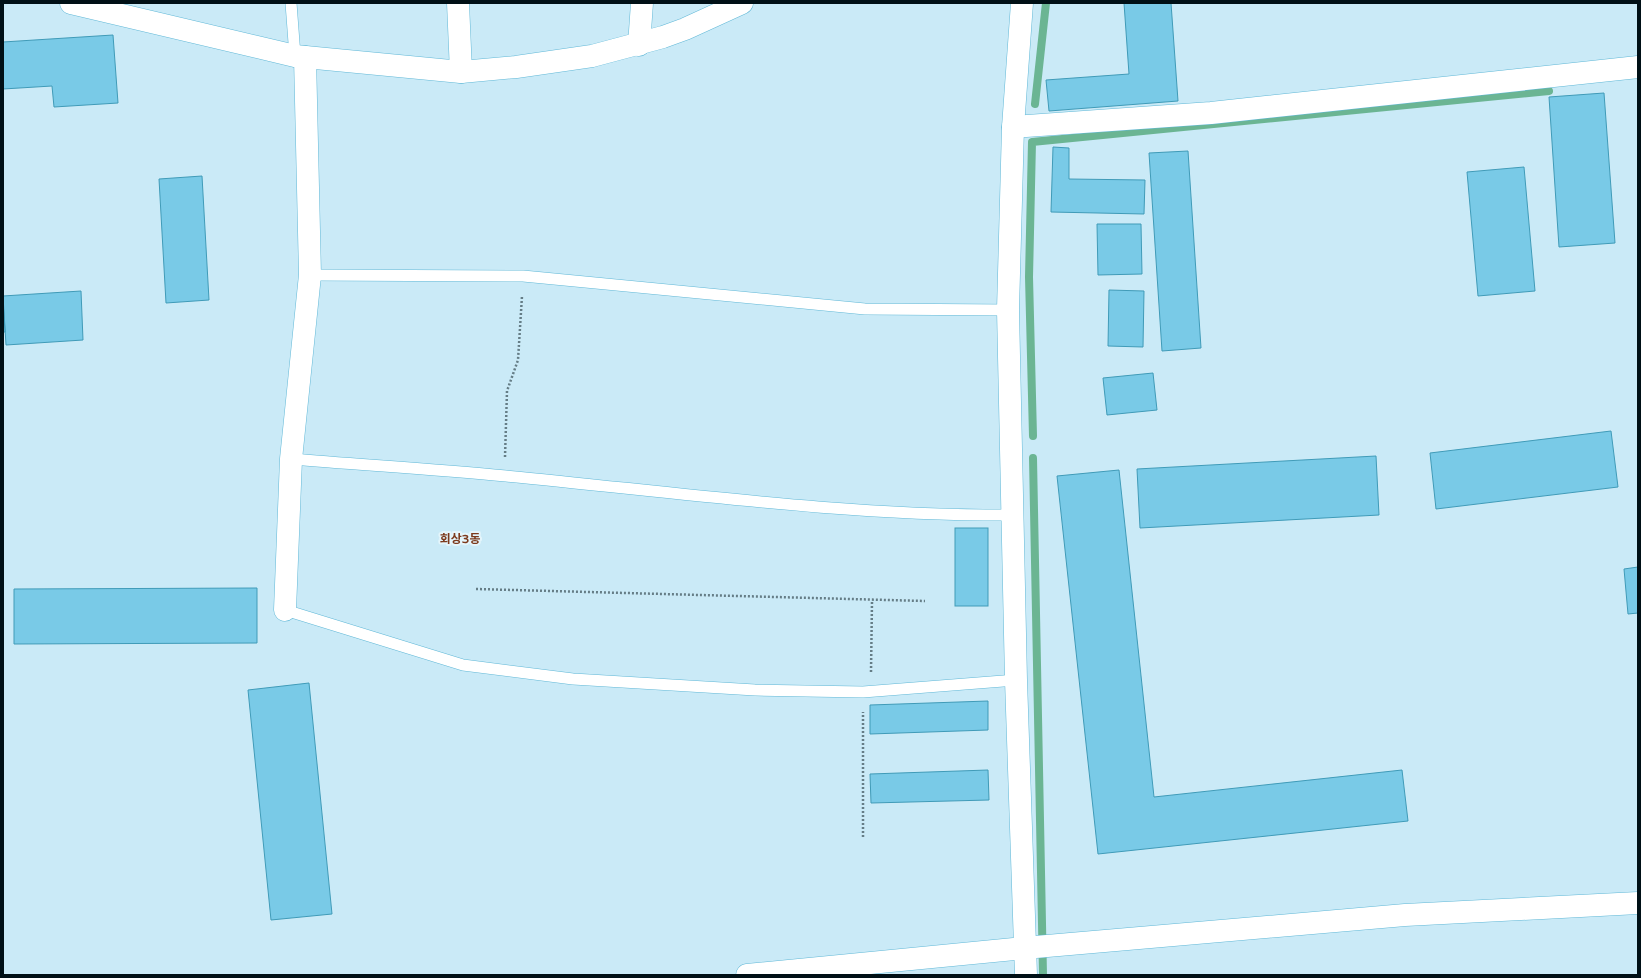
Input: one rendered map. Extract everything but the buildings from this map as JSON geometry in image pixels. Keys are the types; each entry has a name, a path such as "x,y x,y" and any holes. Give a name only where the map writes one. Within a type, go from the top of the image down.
{"street":[{"path":"71,3 300,57 461,72 516,67 592,56 639,45 685,29 742,3"},
{"path":"458,3 461,72"},
{"path":"639,45 642,3"},
{"path":"1022,3 1013,127 1008,310 1014,515 1016,680 1026,975"},
{"path":"285,610 291,459 310,276 300,57"},
{"path":"1013,127 1211,113 1638,67"},
{"path":"747,975 1024,948 1405,915 1638,903"}],"lane":[{"path":"291,3 300,57"},
{"path":"310,276 523,276 865,309 1008,310"},
{"path":"291,459 504,476 745,501 886,513 946,516 1014,515"},
{"path":"285,610 462,665 573,679 755,690 867,691 1016,680"}],"path":[{"path":"504,476 507,391 518,360 523,276"},
{"path":"476,590 925,601"},
{"path":"863,837 867,691 872,600"}],"waterway":[{"path":"1035,104 1046,3"},
{"path":"1033,436 1029,277 1032,142 1549,91"},
{"path":"1033,458 1043,975"}],"district":[{"name":"회상3동","path":"460,539"}]}
